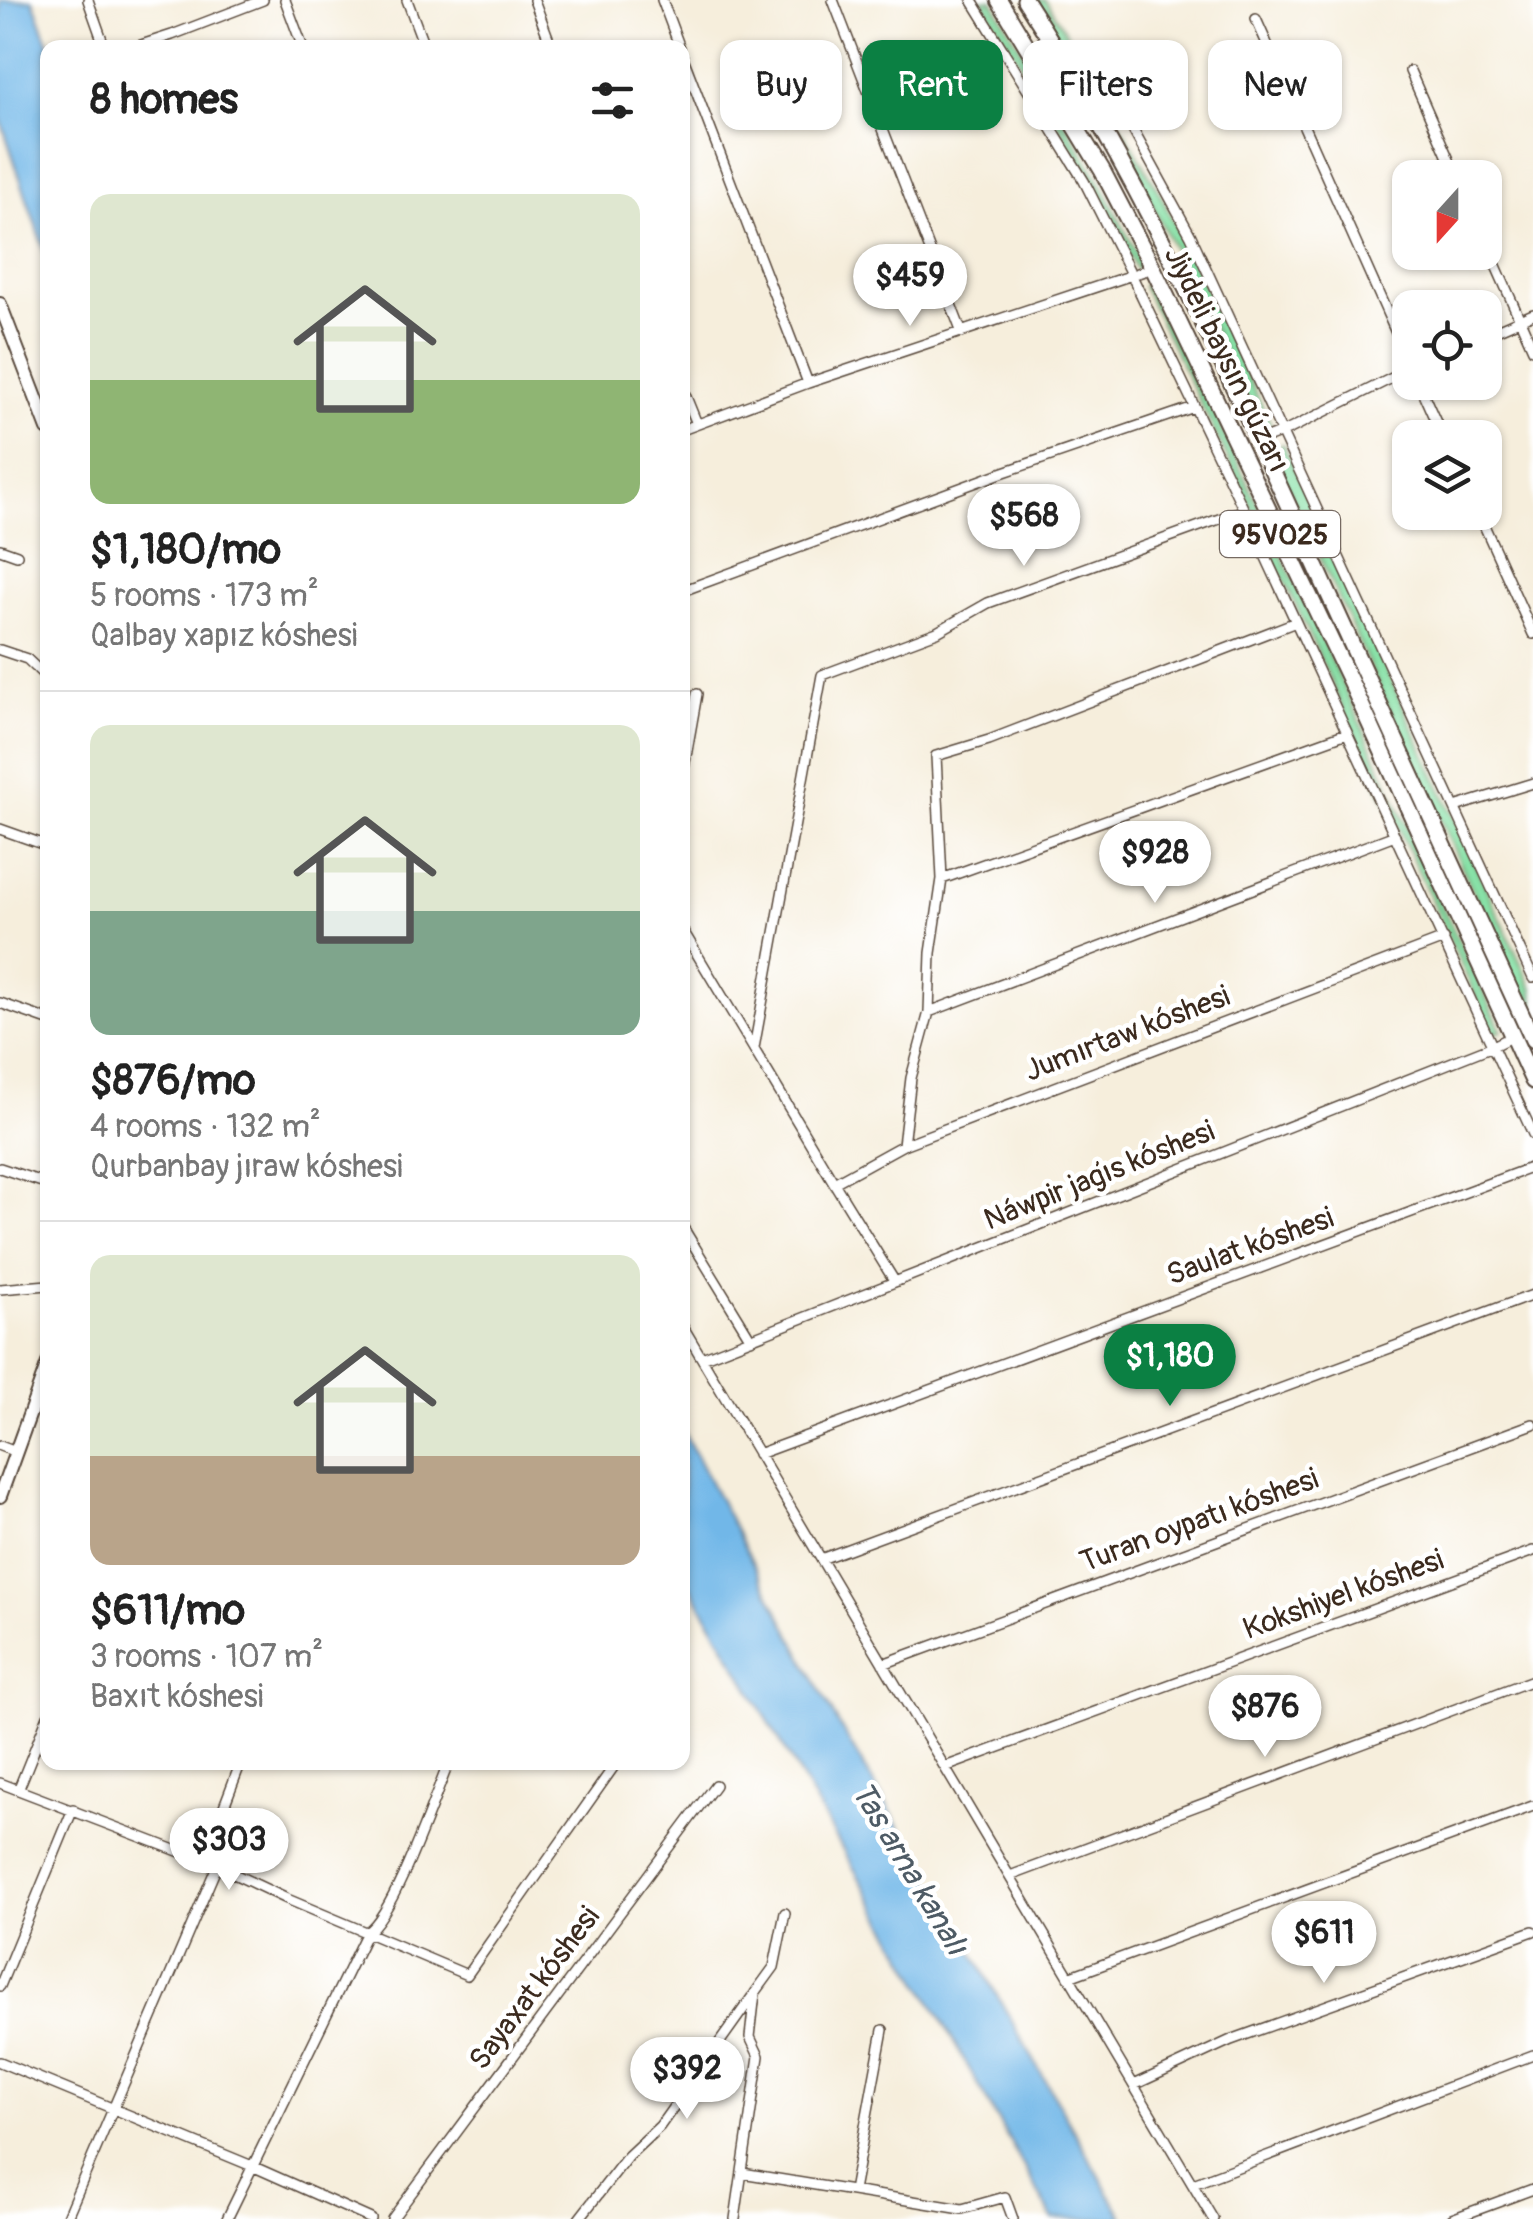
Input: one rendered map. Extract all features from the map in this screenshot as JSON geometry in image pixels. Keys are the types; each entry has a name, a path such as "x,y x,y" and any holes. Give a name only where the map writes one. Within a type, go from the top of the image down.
{"main road":[{"name":"Jiydeli baysın gúzarı","path":"999,0 1102,170 1153,268 1353,687 1533,1081"},
{"name":"Jiydeli baysın gúzarı","path":"1025,0 1100,124 1174,264 1533,1040"},
{"path":"0,304 40,407"},
{"path":"0,1496 40,1385"}],"street":[{"path":"88,0 102,40"},
{"path":"157,40 262,0"},
{"path":"285,0 300,40"},
{"path":"407,0 422,40"},
{"path":"534,0 549,40"},
{"path":"662,0 677,40"},
{"path":"833,0 962,332"},
{"path":"972,0 1084,181 1132,276 1533,1134"},
{"path":"1256,19 1392,326"},
{"path":"1410,71 1449,160"},
{"path":"690,75 808,383"},
{"path":"1133,130 1191,236 1533,978"},
{"path":"690,427 808,383 1153,268"},
{"path":"1498,270 1533,349"},
{"path":"1502,328 1533,314"},
{"path":"1259,441 1392,376"},
{"path":"690,407 697,424"},
{"path":"690,587 1001,473 1194,408"},
{"path":"754,1048 822,675 937,632 988,603 1244,510"},
{"path":"1486,530 1533,634"},
{"path":"0,548 17,555"},
{"path":"903,1145 911,1078 929,1012 931,953 942,879 936,756 989,740 1296,622"},
{"path":"0,650 27,659 40,671"},
{"path":"690,733 697,694"},
{"path":"942,879 1347,733"},
{"path":"1454,806 1533,783"},
{"path":"0,828 40,843"},
{"path":"929,1012 1395,835"},
{"name":"Jumırtaw kóshesi","path":"834,1183 903,1145 1444,939"},
{"path":"690,942 895,1282"},
{"path":"0,1002 40,1017"},
{"name":"Náwpir jaǵıs kóshesi","path":"702,1358 1513,1036"},
{"name":"Saulat kóshesi","path":"758,1454 1533,1167"},
{"path":"0,1168 40,1181"},
{"path":"690,1239 751,1339"},
{"path":"0,1288 40,1286"},
{"path":"821,1559 1533,1295"},
{"path":"690,1338 1213,2219"},
{"name":"Turan oypatı kóshesi","path":"883,1664 1533,1424"},
{"path":"0,1446 16,1452"},
{"name":"Kokshiyel kóshesi","path":"945,1767 1533,1551"},
{"path":"1010,1876 1533,1680"},
{"path":"19,1788 40,1736"},
{"path":"203,1861 238,1770"},
{"path":"227,2219 367,1932 377,1926 394,1896 446,1770"},
{"path":"0,1782 217,1866 467,1974 611,1770"},
{"name":"Sayaxat kóshesi","path":"392,2219 715,1785"},
{"path":"1069,1976 1533,1806"},
{"path":"0,1986 73,1810"},
{"path":"66,2219 217,1866"},
{"path":"579,2219 628,2156 660,2126 774,1967 785,1912"},
{"path":"1134,2085 1230,2040 1533,1930"},
{"path":"735,2219 759,2056 750,2037 755,1994"},
{"path":"853,2191 882,2030"},
{"path":"1193,2184 1533,2055"},
{"path":"0,2062 371,2219"},
{"path":"742,2173 962,2209 1005,2197 1014,2219"},
{"path":"1452,2219 1533,2189"}],"green space":[{"path":"982,0 992,0 1023,52 1023,67"},
{"path":"1034,0 1045,0 1070,40 1057,40"},
{"path":"1061,130 1069,130 1143,266 1136,269 1095,185"},
{"path":"1110,130 1124,130 1160,194 1271,425 1262,429 1144,188"},
{"path":"1152,281 1502,1031 1493,1034 1242,488 1143,286"},
{"path":"1283,444 1533,990 1533,1022 1270,449"}],"water":[{"path":"0,0 33,0 47,40 40,40 40,238 0,118"},
{"name":"Tas arna kanalı","path":"690,1444 834,1716 1124,2219 1053,2219 690,1586"}]}
